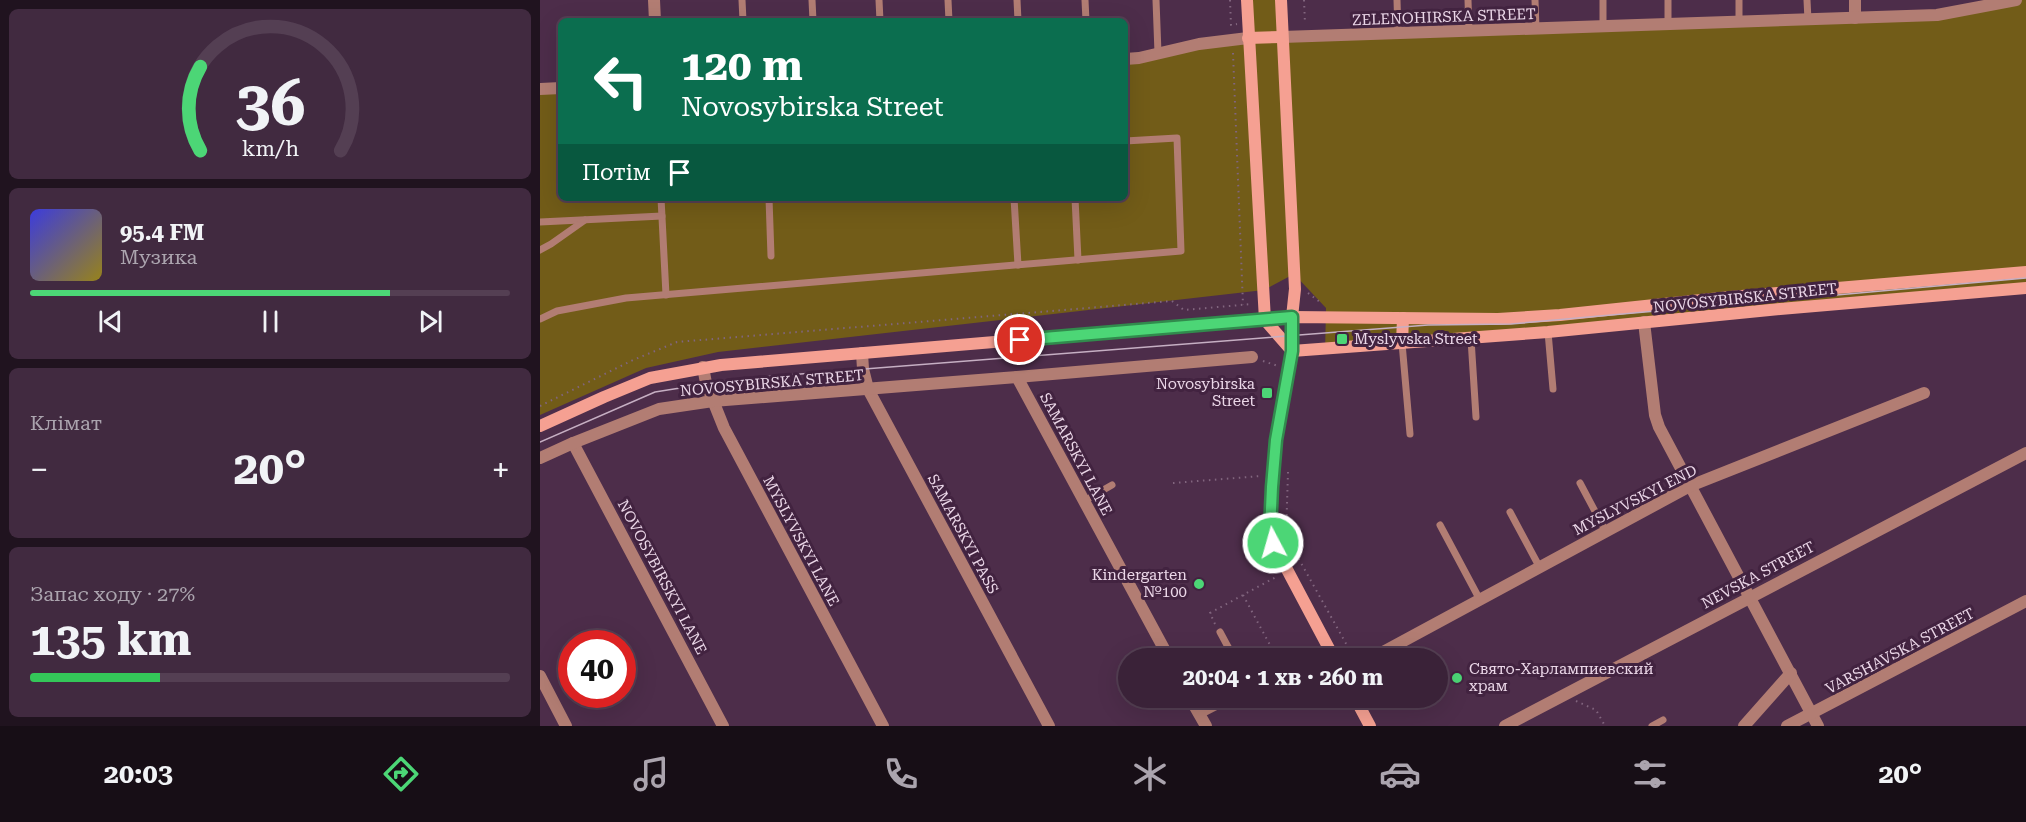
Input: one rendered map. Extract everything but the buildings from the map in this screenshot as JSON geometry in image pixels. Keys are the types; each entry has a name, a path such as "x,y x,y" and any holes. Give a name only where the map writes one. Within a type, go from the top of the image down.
{"main road":[{"path":"1247,0 1265,320 1292,351"},
{"path":"1281,0 1299,290 1292,317 1292,351 1276,440 1270,531 1273,543 1329,648"},
{"name":"ZELENOHIRSKA STREET","path":"1248,38 1282,37"},
{"name":"NOVOSYBIRSKA STREET","path":"540,426 604,396 650,378 703,367 1292,317 1498,319 1560,315 1731,297 2026,272"},
{"name":"NOVOSYBIRSKA STREET","path":"1292,351 1472,339 2026,288"},
{"path":"1299,290 1314,317"},
{"path":"1402,343 1403,318"},
{"path":"1360,708 1370,726"}],"street":[{"path":"654,0 655,18"},
{"path":"1855,0 1855,18"},
{"name":"ZELENOHIRSKA STREET","path":"1282,37 1936,15 2016,0"},
{"name":"ZELENOHIRSKA STREET","path":"1128,59 1248,38"},
{"path":"540,88 558,88"},
{"path":"1644,322 1655,416 1659,427 1818,726"},
{"name":"SAMARSKYI PASS","path":"862,353 868,389 1049,726"},
{"name":"SAMARSKYI LANE","path":"1164,648 1017,376 1252,357"},
{"name":"MYSLYVSKYI LANE","path":"703,367 706,383 729,438 883,726"},
{"name":"NOVOSYBIRSKA STREET","path":"540,458 659,410 713,401 1017,376"},
{"name":"MYSLYVSKYI END","path":"1391,648 1690,486 1924,393"},
{"name":"NOVOSYBIRSKYI LANE","path":"573,443 723,726"},
{"name":"NEVSKA STREET","path":"1505,726 2026,453"},
{"name":"VARSHAVSKA STREET","path":"1787,726 2026,601"},
{"path":"1744,726 1791,673"},
{"path":"540,676 566,726"}],"lane":[{"path":"742,0 743,18"},
{"path":"812,0 813,18"},
{"path":"879,0 880,18"},
{"path":"948,0 949,18"},
{"path":"1017,0 1018,18"},
{"path":"1085,0 1086,18"},
{"path":"1156,0 1158,53"},
{"path":"1397,0 1398,33"},
{"path":"1468,0 1469,31"},
{"path":"1535,0 1536,29"},
{"path":"1603,0 1603,27"},
{"path":"1668,0 1668,25"},
{"path":"1738,0 1739,23"},
{"path":"1807,0 1808,21"},
{"path":"540,319 557,311 626,298 1181,251 1177,138 1128,141"},
{"path":"661,201 666,295"},
{"path":"769,201 771,256"},
{"path":"1014,201 1018,265"},
{"path":"1075,201 1078,260"},
{"path":"540,222 662,216"},
{"path":"540,250 585,219"},
{"path":"1548,332 1553,390"},
{"path":"1472,339 1476,417"},
{"path":"1402,343 1410,434"},
{"path":"1580,483 1606,532"},
{"path":"1084,501 1112,485"},
{"path":"1510,512 1540,567"},
{"path":"1440,525 1480,600"},
{"path":"1220,632 1229,648"},
{"path":"1203,721 1220,708"},
{"path":"1652,726 1663,720"}],"path":[{"path":"1230,0 1231,25"},
{"path":"1304,0 1306,30"},
{"path":"1297,22 1305,21"},
{"path":"1236,48 1232,54 1243,305"},
{"path":"1299,290 1320,302"},
{"path":"540,406 633,360 677,342 1172,301 1184,310 1256,303"},
{"path":"1252,357 1279,366"},
{"path":"1288,469 1286,536 1348,648"},
{"path":"1173,483 1261,476"},
{"path":"1247,557 1263,548"},
{"path":"1220,632 1210,613 1277,576"},
{"path":"1244,595 1272,648"},
{"path":"1563,696 1596,710 1605,726"}],"shaded area":[{"path":"1247,0 1281,0 1282,37 1937,15 2026,0 2026,288 1325,354 1326,308 1294,274 1264,290 718,352 646,368 540,415 540,89 558,88 558,201 1128,201 1128,58 1248,38"}],"tram line":[{"path":"540,442 655,392 737,379 1428,325 1511,324 2026,278"}],"place":[{"name":"Myslyvska Street","path":"1342,339"},
{"name":"Novosybirska Street","path":"1267,393"},
{"name":"Kindergarten №100","path":"1199,584"},
{"name":"Свято-Харлампиевский храм","path":"1457,678"}],"route":[{"path":"1020,340 1292,317 1292,351 1276,440 1272,487 1270,531 1273,543"}]}
